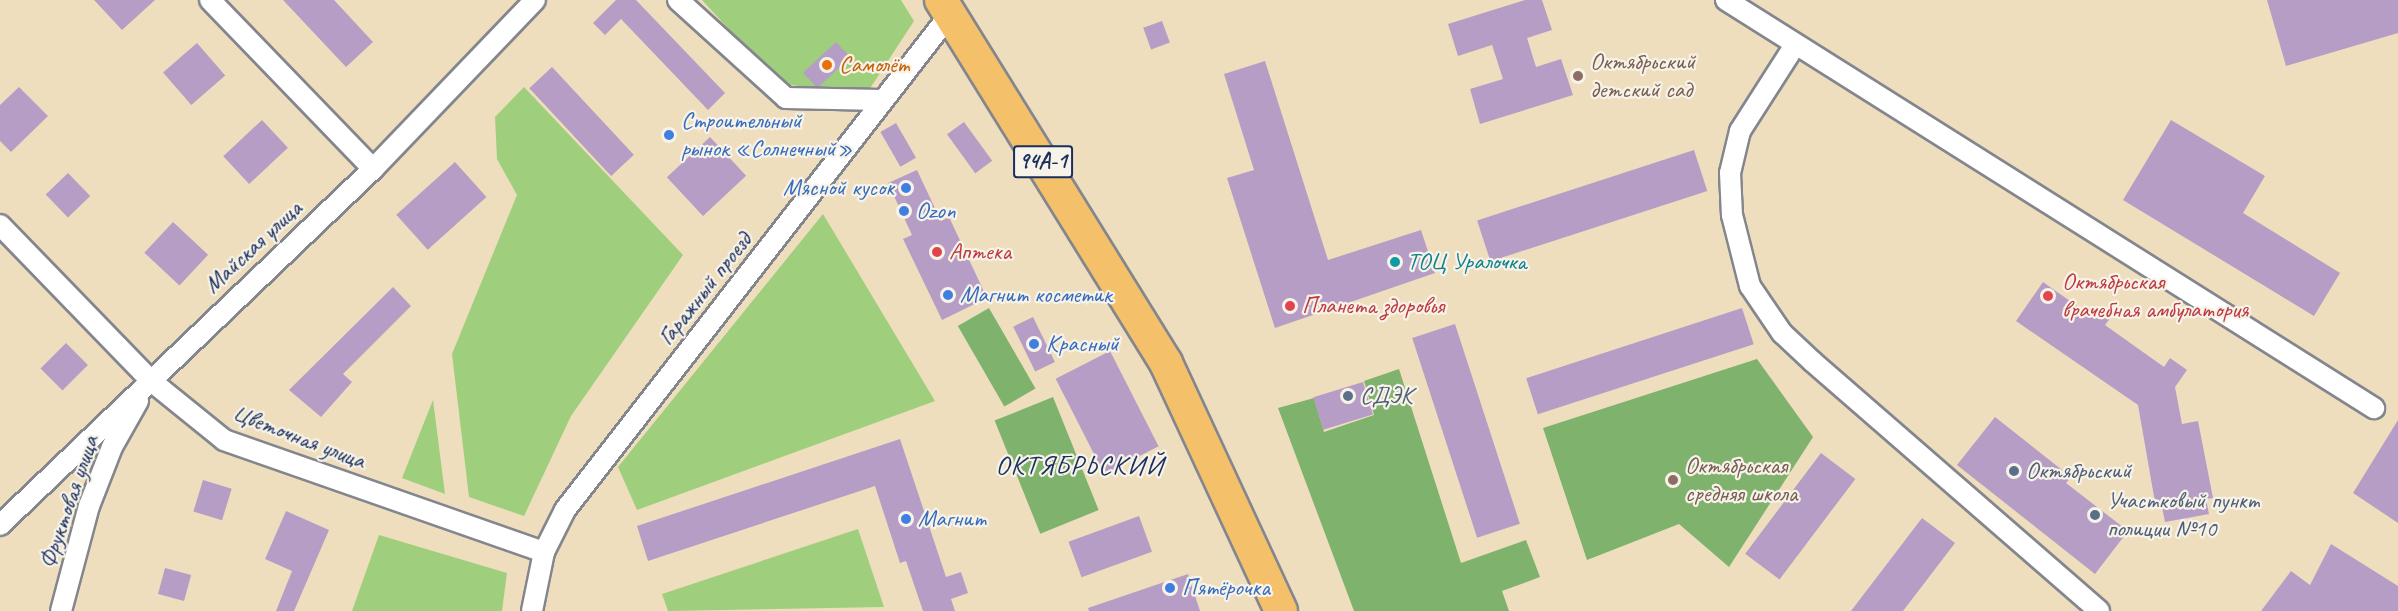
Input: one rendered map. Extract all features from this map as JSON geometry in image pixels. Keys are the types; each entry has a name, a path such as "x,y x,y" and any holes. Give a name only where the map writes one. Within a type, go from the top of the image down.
{"main road":[{"name":"94А-1","path":"946,7 1166,363 1281,611"}],"street":[{"path":"210,0 373,169"},
{"name":"Майская улица","path":"0,525 373,169 535,0"},
{"path":"678,0 786,98 881,100"},
{"path":"1726,0 2374,408"},
{"name":"Гаражный проезд","path":"532,611 544,552 565,510 881,100 946,7"},
{"path":"1796,45 1740,131 1730,173 1732,215 1750,286 1782,333 1813,362 2099,611"},
{"name":"Цветочная улица","path":"0,225 150,380 224,441 544,552"},
{"name":"Фруктовая улица","path":"61,611 112,447 150,380"}],"green space":[{"path":"702,0 901,0 914,21 865,96 778,83"},
{"path":"524,87 683,255 571,416 524,516 469,497 452,354 517,195 497,159 495,117"},
{"path":"823,214 935,401 637,510 618,467"},
{"path":"989,308 1036,389 1004,407 958,326"},
{"path":"1757,359 1813,437 1729,567 1679,524 1587,560 1543,428"},
{"path":"1399,369 1461,563 1526,540 1540,577 1502,591 1509,611 1354,611 1278,408 1314,398 1324,432 1374,415 1364,381"},
{"path":"1053,397 1099,510 1040,534 995,421"},
{"path":"433,400 445,494 402,478"},
{"path":"858,529 884,607 668,611 662,594"},
{"path":"379,535 507,573 502,611 352,611"}],"building":[{"path":"94,0 155,0 122,30"},
{"path":"283,0 334,0 373,42 346,67"},
{"path":"616,0 636,0 725,93 708,110 621,19 605,35 593,23"},
{"path":"1525,0 1542,0 1552,30 1527,38 1536,67 1561,59 1573,95 1480,124 1470,89 1503,79 1492,45 1458,56 1448,24"},
{"path":"2267,0 2398,0 2398,33 2286,66"},
{"path":"1162,21 1170,43 1151,49 1143,28"},
{"name":"Самолёт","path":"836,42 850,57 817,88 803,73"},
{"path":"197,43 225,75 191,105 163,73"},
{"path":"1265,61 1328,260 1421,230 1435,273 1275,328 1227,178 1254,170 1224,74"},
{"path":"552,67 634,155 611,176 529,88"},
{"path":"19,87 48,116 11,152 0,141 0,105"},
{"path":"262,120 288,148 249,184 223,156"},
{"path":"2171,120 2265,176 2243,213 2340,273 2314,316 2123,200"},
{"path":"964,122 992,161 975,173 947,134"},
{"path":"896,123 916,158 900,167 880,132"},
{"path":"710,137 746,176 703,216 667,177"},
{"path":"1694,150 1707,191 1490,261 1477,220"},
{"path":"455,162 486,197 428,250 396,215"},
{"path":"917,170 941,221 949,217 987,298 942,320 903,239 912,235 888,183"},
{"path":"68,173 90,196 68,218 46,195"},
{"path":"173,222 208,255 179,285 144,253"},
{"path":"2043,282 2087,313 2093,305 2111,317 2105,325 2164,367 2170,358 2187,370 2175,387 2182,424 2198,421 2213,498 2206,499 2209,514 2165,522 2162,507 2156,508 2138,405 2016,321"},
{"path":"393,287 411,306 343,374 352,382 321,417 289,390"},
{"path":"1742,308 1754,344 1538,414 1526,378"},
{"name":"Красный","path":"1033,317 1055,362 1035,372 1013,327"},
{"path":"1455,324 1520,524 1477,538 1412,338"},
{"path":"66,343 88,365 62,390 41,368"},
{"path":"1110,351 1159,446 1104,474 1056,379"},
{"path":"1363,382 1373,415 1323,430 1313,397"},
{"path":"1995,417 2071,477 2066,483 2128,531 2095,574 1957,465"},
{"path":"2398,420 2398,523 2353,493"},
{"path":"900,439 946,577 961,572 968,593 951,599 955,611 923,611 906,561 900,563 875,486 648,561 637,526"},
{"path":"1821,453 1855,479 1780,580 1745,554"},
{"path":"203,480 232,489 222,520 193,512"},
{"path":"286,511 329,530 294,611 276,611 292,571 265,559"},
{"path":"1139,516 1152,552 1082,577 1069,542"},
{"path":"1922,518 1955,543 1903,611 1851,611"},
{"path":"2331,544 2398,586 2398,611 2261,611 2291,571 2310,585"},
{"path":"165,568 191,575 184,601 158,594"},
{"name":"Пятёрочка","path":"1188,574 1200,611 1089,611 1088,608"}],"place":[{"name":"Самолёт","path":"827,65"},
{"name":"Октябрьский детский сад","path":"1578,76"},
{"name":"Строительный рынок «Солнечный»","path":"669,135"},
{"name":"Мясной кусок","path":"906,188"},
{"name":"Ozon","path":"904,211"},
{"name":"Аптека","path":"937,252"},
{"name":"ТОЦ Уралочка","path":"1395,262"},
{"name":"Магнит косметик","path":"948,295"},
{"name":"Октябрьская врачебная амбулатория","path":"2048,296"},
{"name":"Планета здоровья","path":"1290,306"},
{"name":"Красный","path":"1034,344"},
{"name":"СДЭК","path":"1348,396"},
{"name":"Октябрьский","path":"2014,471"},
{"name":"Октябрьская средняя школа","path":"1673,480"},
{"name":"Участковый пункт полиции №10","path":"2095,515"},
{"name":"Магнит","path":"906,519"},
{"name":"Пятёрочка","path":"1170,588"}],"district":[{"name":"ОКТЯБРЬСКИЙ","path":"1080,466"}]}
